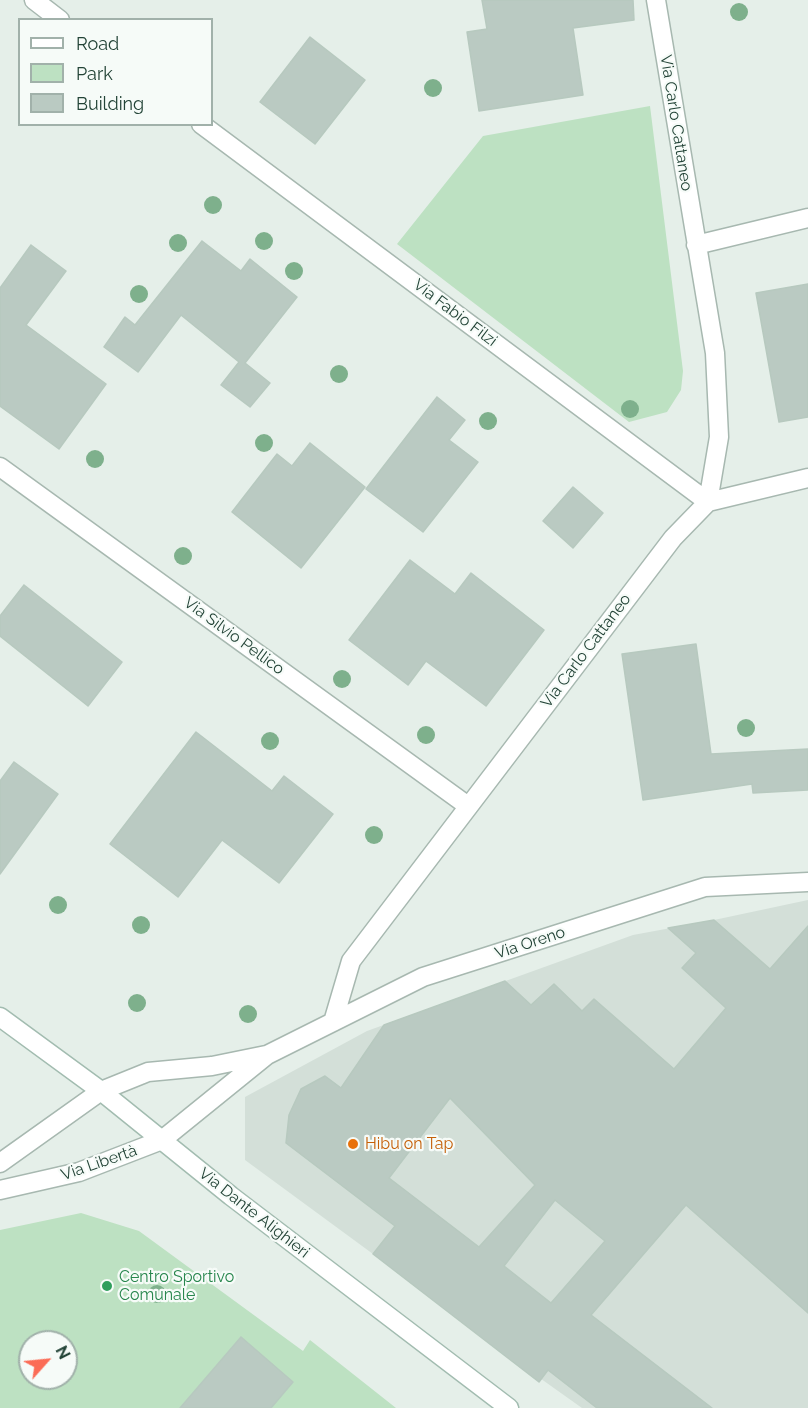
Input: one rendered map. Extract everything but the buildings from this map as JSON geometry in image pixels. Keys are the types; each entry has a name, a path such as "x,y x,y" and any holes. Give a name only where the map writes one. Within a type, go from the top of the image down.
{"street":[{"path":"34,0 57,18"},
{"name":"Via Carlo Cattaneo","path":"333,1022 351,961 673,538 708,502 719,437 715,353 656,0"},
{"name":"Via Fabio Filzi","path":"204,126 708,502"},
{"path":"696,245 808,218"},
{"name":"Via Silvio Pellico","path":"0,467 468,806"},
{"path":"708,502 808,478"},
{"name":"Via Oreno","path":"162,1140 267,1055 423,977 705,887 808,882"},
{"name":"Via Dante Alighieri","path":"0,1017 101,1091 231,1196 509,1408"},
{"name":"Via Oreno","path":"101,1091 148,1072 212,1066 267,1055"},
{"path":"0,1163 101,1091"},
{"name":"Via Libertà","path":"0,1190 79,1173 162,1140"}],"shaded area":[{"path":"808,900 808,1408 582,1408 461,1322 245,1160 245,1097 367,1031 633,935"}],"green space":[{"path":"650,106 683,371 681,390 667,412 629,422 397,244 483,136"},
{"name":"Centro Sportivo Comunale","path":"81,1213 139,1231 303,1351 310,1340 396,1408 0,1408 0,1230"}],"place":[{"name":"Hibu on Tap","path":"353,1144"},
{"name":"Centro Sportivo Comunale","path":"107,1286"}]}
